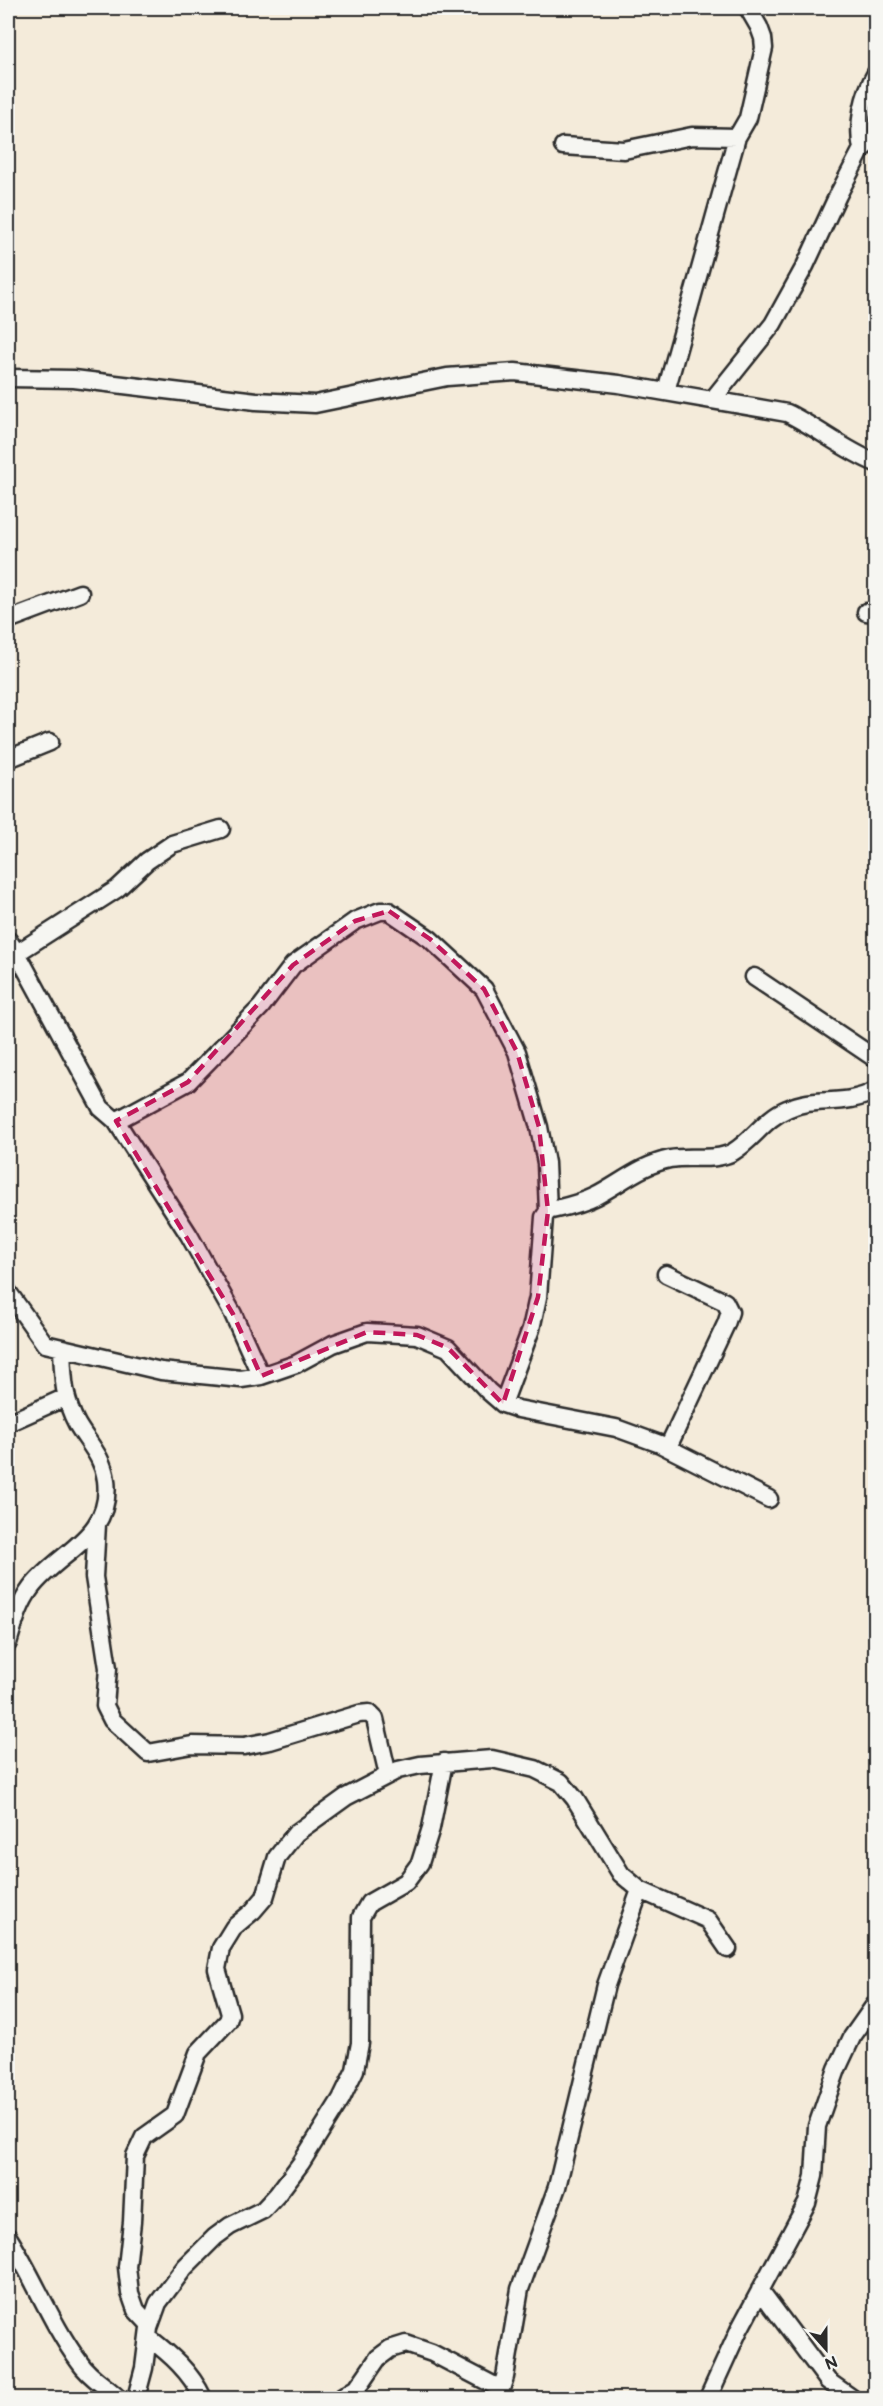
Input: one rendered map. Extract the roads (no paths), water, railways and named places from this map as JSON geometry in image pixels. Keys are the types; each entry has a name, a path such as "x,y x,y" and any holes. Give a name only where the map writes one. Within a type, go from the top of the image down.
{"street":[{"path":"666,391 737,137 748,118 764,48 759,27 748,8"},
{"path":"862,149 860,136 863,110 870,84 876,73"},
{"path":"563,146 624,150 692,136 737,137"},
{"path":"713,399 772,324 805,266 862,149 876,137"},
{"path":"8,378 74,379 287,404 315,404 339,401 447,377 515,372 666,391 788,413 807,422 863,458 876,463"},
{"path":"8,620 80,593"},
{"path":"8,759 50,741"},
{"path":"221,829 172,844 147,861 117,889 12,947 101,1108 116,1121 189,1235 233,1314 261,1376"},
{"path":"116,1121 188,1082 261,1006 293,965 355,921 380,911 389,911 430,939 484,989 512,1041 521,1062 539,1127 546,1163 548,1211 544,1217 538,1297 503,1404"},
{"path":"754,976 876,1059"},
{"path":"548,1211 578,1204 598,1195 632,1173 654,1163 673,1159 718,1157 733,1152 768,1120 785,1109 800,1104 861,1099 876,1090"},
{"path":"666,1274 725,1302 730,1312 668,1448"},
{"path":"8,1292 45,1344 161,1371 241,1379 261,1376 296,1364 333,1344 367,1332 417,1335 448,1348 503,1404 616,1428 668,1448 768,1499"},
{"path":"8,1642 20,1604 31,1587 50,1567 82,1544 97,1524 106,1504 106,1481 102,1462 76,1423 66,1397 62,1348"},
{"path":"8,1423 66,1397"},
{"path":"97,1524 93,1577 108,1668 105,1706 112,1720 148,1753 192,1745 244,1746 290,1735 358,1714 369,1713 375,1719 388,1775"},
{"path":"203,2398 187,2371 149,2331 136,2310 127,2267 132,2222 133,2163 144,2137 176,2115 198,2053 228,2021 230,2014 217,1969 222,1948 229,1934 264,1897 278,1857 296,1833 357,1790 388,1775 420,1765 444,1762 492,1759 512,1762 535,1769 561,1782 575,1799 621,1874 640,1890 708,1920 728,1949"},
{"path":"136,2398 144,2368 149,2331 158,2303 185,2267 215,2237 230,2226 263,2210 277,2195 316,2140 341,2099 355,2070 360,2043 361,1917 369,1903 406,1882 420,1863 431,1827 444,1762"},
{"path":"341,2398 358,2387 378,2358 390,2349 406,2344 432,2353 500,2394 520,2289 556,2187 606,1985 640,1890"},
{"path":"708,2398 739,2330 807,2203 814,2176 817,2126 837,2069 852,2037 876,2003"},
{"path":"8,2236 68,2346 82,2366 118,2398"},
{"path":"760,2290 828,2381 852,2398"}]}
